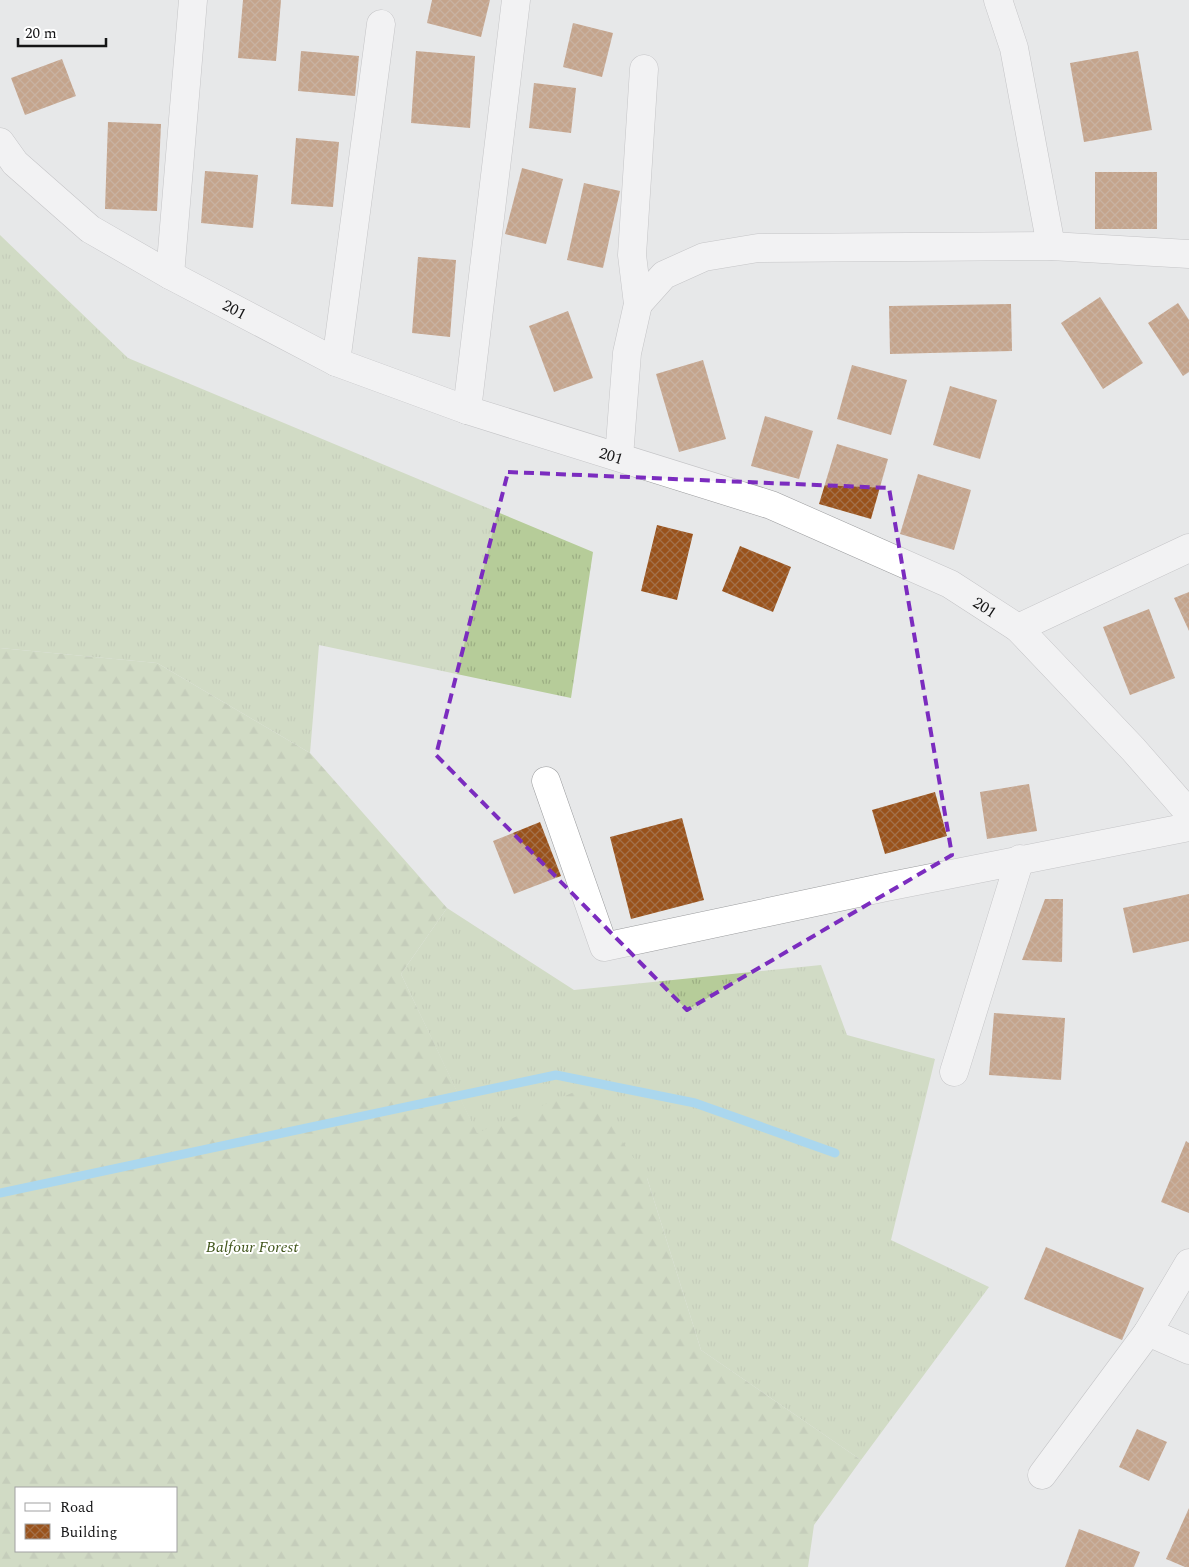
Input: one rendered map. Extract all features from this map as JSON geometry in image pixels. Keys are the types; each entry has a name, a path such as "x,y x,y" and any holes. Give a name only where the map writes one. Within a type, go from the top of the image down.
{"street":[{"path":"170,274 193,0"},
{"path":"467,410 516,0"},
{"path":"998,0 1014,48 1051,246"},
{"path":"336,362 381,24"},
{"path":"619,457 627,353 638,304 632,255 644,69"},
{"name":"201","path":"0,142 15,163 90,229 170,274 336,362 467,410 771,505 950,584 1018,628 1133,749 1189,813"},
{"path":"638,304 664,274 704,257 758,248 1051,246 1189,254"},
{"path":"1018,628 1189,548"},
{"path":"546,781 604,947 1020,859 1189,827"},
{"path":"954,1072 1020,859"},
{"path":"1042,1475 1148,1332 1189,1263"},
{"path":"1148,1332 1189,1350"}],"highlighted area":[{"path":"508,472 889,488 952,855 687,1010 436,755"}],"green space":[{"path":"0,235 128,358 593,552 571,698 319,645 310,753 157,663 0,648"},
{"name":"Balfour Forest","path":"0,648 157,663 310,753 447,908 401,974 477,1133 586,1087 647,1178 701,1350 861,1460 814,1525 808,1567 0,1567"},
{"path":"447,908 574,990 821,965 847,1035 935,1059 891,1240 989,1287 861,1460 701,1350 647,1178 477,1134 401,974"}],"building":[{"path":"243,0 281,0 276,61 238,58"},
{"path":"432,0 490,0 481,37 427,23"},
{"path":"573,23 613,33 602,77 563,67"},
{"path":"301,51 359,56 355,96 298,91"},
{"path":"416,51 475,56 470,128 411,123"},
{"path":"1138,51 1152,130 1084,142 1070,63"},
{"path":"62,59 76,96 25,115 11,78"},
{"path":"534,83 576,88 571,133 529,128"},
{"path":"108,122 161,124 157,211 105,209"},
{"path":"296,138 339,142 333,207 291,204"},
{"path":"522,168 563,179 546,244 505,234"},
{"path":"205,171 258,175 253,228 201,223"},
{"path":"1095,172 1157,172 1157,229 1095,229"},
{"path":"584,183 620,191 603,268 567,260"},
{"path":"418,257 456,260 450,337 412,333"},
{"path":"1100,297 1143,363 1103,389 1061,323"},
{"path":"1178,303 1189,320 1189,372 1183,376 1148,323"},
{"path":"1011,304 1012,351 890,354 889,306"},
{"path":"568,311 593,378 554,392 529,326"},
{"path":"703,360 726,439 679,452 656,374"},
{"path":"852,365 907,380 891,435 837,419"},
{"path":"950,386 997,400 980,459 933,445"},
{"path":"765,416 813,431 799,479 751,466"},
{"path":"837,444 888,459 871,519 819,504"},
{"path":"918,474 971,490 954,550 900,534"},
{"path":"657,525 693,534 677,600 641,591"},
{"path":"740,546 791,567 773,612 722,591"},
{"path":"1189,592 1189,631 1174,598"},
{"path":"1149,609 1175,678 1130,695 1103,627"},
{"path":"1029,784 1037,831 987,839 980,792"},
{"path":"935,792 947,836 885,854 872,810"},
{"path":"682,818 704,900 631,919 610,837"},
{"path":"540,822 561,876 514,894 493,841"},
{"path":"1189,894 1189,941 1133,953 1123,908"},
{"path":"1045,899 1063,899 1062,962 1022,960"},
{"path":"994,1013 1065,1018 1061,1080 989,1075"},
{"path":"1186,1141 1189,1143 1189,1213 1161,1202"},
{"path":"1046,1247 1144,1288 1122,1340 1024,1299"},
{"path":"1137,1429 1167,1442 1149,1481 1119,1467"},
{"path":"1189,1508 1189,1567 1185,1567 1166,1559"},
{"path":"1079,1529 1140,1552 1134,1567 1065,1567"}],"waterway":[{"path":"0,1193 556,1075 695,1103 835,1153"}]}
